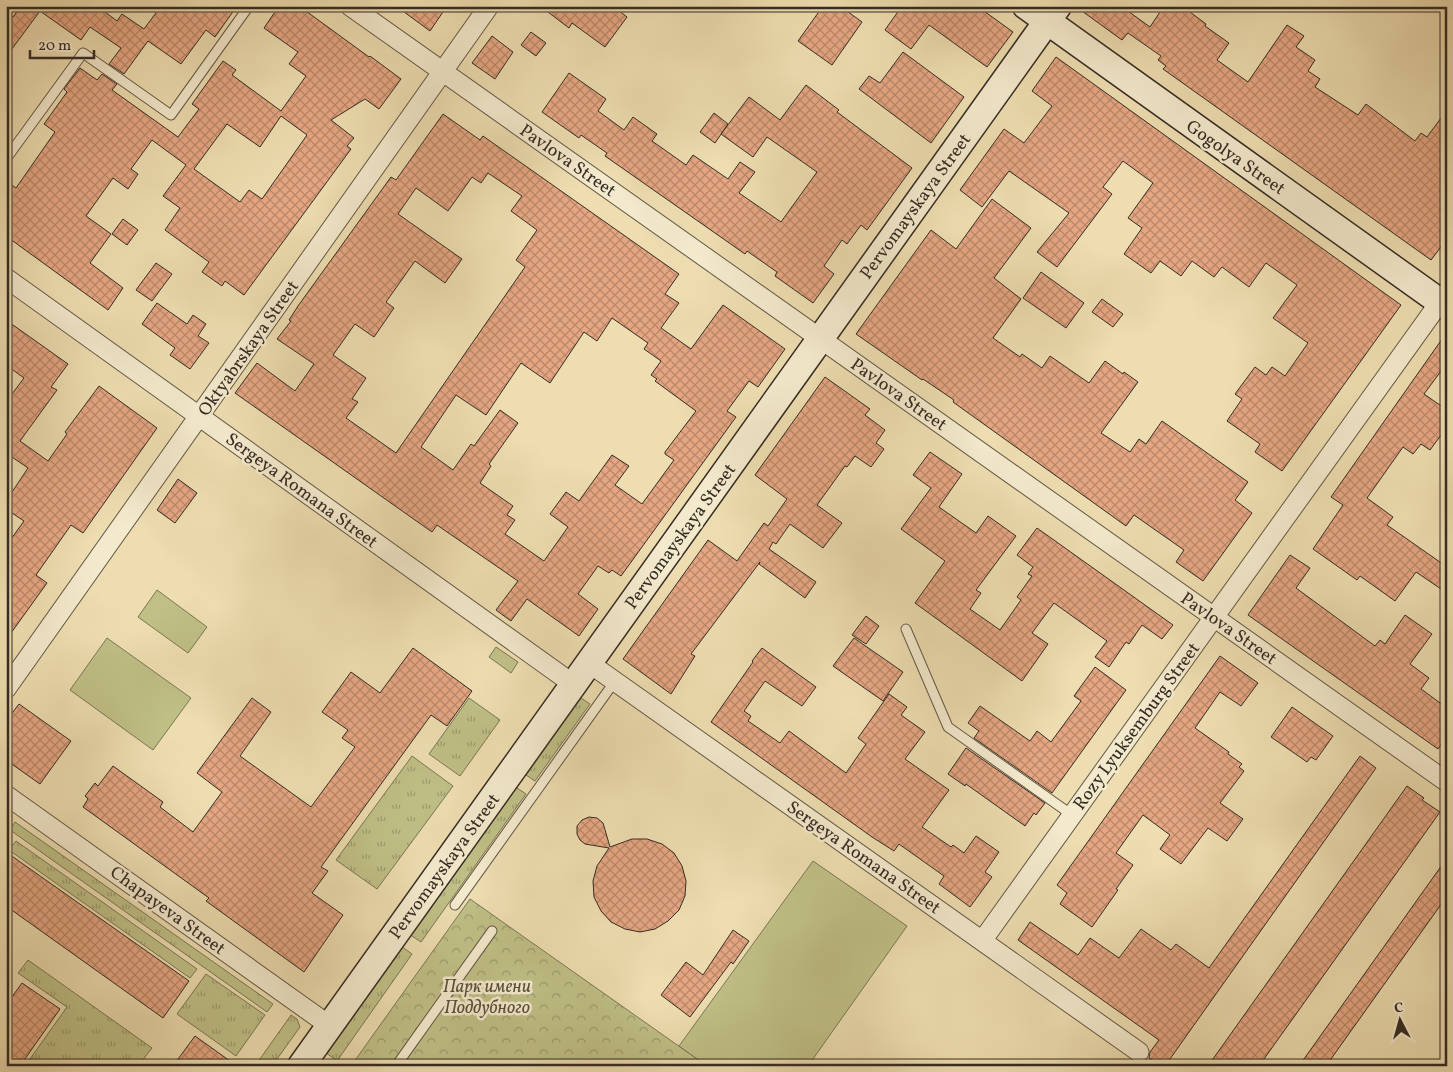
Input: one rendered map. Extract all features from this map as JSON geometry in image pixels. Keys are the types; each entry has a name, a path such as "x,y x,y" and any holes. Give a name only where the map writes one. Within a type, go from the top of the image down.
{"street":[{"name":"Pavlova Street","path":"350,6 1447,782"},
{"name":"Oktyabrskaya Street","path":"6,689 489,6"},
{"name":"Gogolya Street","path":"1026,6 1053,14 1444,300"},
{"name":"Pervomayskaya Street","path":"301,1066 1053,14"},
{"name":"Sergeya Romana Street","path":"6,278 574,684"},
{"name":"Rozy Lyuksemburg Street","path":"982,940 1444,300"},
{"name":"Sergeya Romana Street","path":"588,663 1139,1052"},
{"name":"Chapayeva Street","path":"6,795 330,1026"}],"lane":[{"path":"6,159 83,53 171,115 249,6"},
{"path":"906,629 948,727 1072,815"},
{"path":"455,905 614,682"},
{"path":"396,1066 492,931"}],"green space":[{"path":"157,590 207,627 188,653 138,617"},
{"path":"107,638 191,698 153,750 70,690"},
{"path":"496,647 518,662 511,673 489,657"},
{"path":"578,696 590,704 535,781 523,773"},
{"path":"469,698 500,720 460,776 429,754"},
{"path":"412,756 453,786 377,889 336,860"},
{"path":"514,786 526,794 421,942 409,934"},
{"path":"15,822 273,1004 267,1012 10,830"},
{"path":"16,841 197,969 190,978 9,850"},
{"path":"813,861 907,926 808,1066 707,1066 679,1046"},
{"name":"Парк имени Поддубного","path":"470,899 707,1066 351,1066"},
{"path":"401,946 412,954 337,1061 325,1052"},
{"path":"28,960 152,1048 138,1066 25,1066 67,1007 18,973"},
{"path":"206,974 265,1015 236,1056 177,1014"},
{"path":"291,1015 297,1019 300,1027 272,1066 255,1066"}],"building":[{"path":"21,6 97,6 117,21 122,14 144,29 161,6 237,6 215,37 206,30 181,64 148,41 124,74 109,64 121,48 90,27 81,40 40,11 6,57 6,12 13,17"},
{"path":"279,6 299,6 401,79 379,109 365,99 331,120 354,138 347,146 351,149 244,295 225,281 222,286 202,272 209,262 165,230 180,208 163,196 186,165 152,140 131,169 138,174 128,189 113,178 86,216 111,234 90,263 123,288 108,310 6,236 6,181 16,188 55,132 44,124 67,92 64,89 80,68 97,80 102,74 117,84 112,90 178,137 199,109 192,104 223,61 236,70 232,75 281,111 306,76 289,64 298,52 264,28","holes":["281,116 307,135 262,199 249,190 240,202 194,169 227,124 260,147"]},
{"path":"396,6 447,6 430,31"},
{"path":"540,6 613,6 627,17 605,47 572,23 569,28"},
{"path":"823,6 840,6 862,22 832,65 798,41"},
{"path":"902,6 977,6 1013,32 987,67 929,25 911,49 885,30"},
{"path":"1075,6 1121,6 1150,27 1164,6 1182,6 1229,43 1217,60 1248,82 1287,25 1304,36 1296,47 1315,60 1308,71 1320,79 1315,87 1358,115 1366,104 1415,141 1421,133 1427,137 1447,110 1447,239 1431,260 1163,69 1166,66 1158,60 1161,56 1128,33 1122,40"},
{"path":"531,32 546,43 536,56 521,45"},
{"path":"492,36 513,52 495,79 472,63"},
{"path":"903,52 964,97 931,143 859,89 869,76 880,83"},
{"path":"1056,57 1401,305 1282,471 1255,452 1260,444 1227,421 1242,399 1235,394 1255,367 1266,375 1272,367 1285,376 1308,343 1273,318 1297,285 1266,263 1249,287 1222,267 1214,277 1192,261 1181,276 1160,261 1151,273 1124,254 1142,228 1128,218 1153,183 1123,161 1103,187 1112,194 1057,267 1037,252 1069,213 1009,171 982,207 960,190 1004,129 1024,143 1052,106 1032,91"},
{"path":"569,73 606,99 598,111 624,130 633,117 657,134 652,141 686,165 693,155 728,179 740,162 755,172 739,193 781,222 817,172 767,137 753,157 721,134 749,97 780,120 806,85 839,110 837,112 912,168 867,230 861,225 847,244 842,240 824,266 834,274 813,303 775,276 777,272 747,251 745,254 605,156 607,153 581,135 579,138 542,112"},
{"path":"714,113 728,124 715,143 700,132"},
{"path":"443,114 480,140 483,136 679,274 665,294 679,303 661,328 691,349 723,305 785,349 758,387 749,381 727,411 736,417 621,576 612,570 609,573 598,566 578,594 598,609 579,636 527,599 511,621 496,610 518,581 437,525 432,532 235,393 257,363 295,391 314,364 277,339 291,321 289,320 298,306 391,177 396,180","holes":["488,173 522,196 511,211 537,230 516,260 525,267 396,453 346,418 358,402 352,399 366,378 333,355 355,324 374,337 394,308 386,302 415,261 445,283 462,259 398,214 416,188 448,211 472,177 481,183","612,318 648,343 644,349 661,361 651,375 657,379 655,381 696,411 665,452 674,460 642,504 615,485 629,466 612,455 579,501 566,492 550,514 568,527 544,561 505,534 515,520 507,515 513,506 480,483 491,466 489,464 518,423 500,410 474,446 471,444 453,470 421,447 456,395 486,415 521,363 550,383 584,332 597,341"]},
{"path":"992,199 1031,228 994,278 1021,299 993,338 1020,357 1022,354 1042,368 1050,356 1089,383 1105,361 1138,382 1101,433 1130,452 1139,439 1146,444 1162,421 1248,482 1235,500 1252,513 1203,581 1176,562 1184,550 1134,515 1126,526 953,402 954,400 856,334 931,230 956,249"},
{"path":"123,219 138,230 127,245 112,234"},
{"path":"156,263 172,274 152,301 136,290"},
{"path":"1041,272 1084,303 1066,328 1023,298"},
{"path":"1102,299 1123,314 1113,327 1092,312"},
{"path":"157,303 187,324 193,315 206,324 198,336 209,343 190,369 170,355 175,348 142,324"},
{"path":"6,320 68,364 51,387 57,390 20,441 48,461 67,434 65,432 99,386 157,428 83,533 71,525 36,575 47,583 6,640 6,546 24,521 6,509 6,501 28,468 9,455 6,459 6,402 24,378 6,365"},
{"path":"1447,332 1447,363 1424,394 1447,410 1447,427 1430,450 1421,444 1413,454 1403,447 1367,498 1393,517 1387,525 1447,567 1447,593 1416,572 1395,601 1360,576 1357,580 1313,549 1343,505 1331,497"},
{"path":"825,377 870,409 865,415 885,430 876,443 884,449 871,467 855,456 847,467 845,466 817,505 842,523 823,548 790,524 776,544 773,542 769,549 816,582 805,598 759,564 760,562 691,654 695,656 671,694 623,659 708,540 737,561 764,523 768,526 787,499 755,475"},
{"path":"930,452 962,474 939,507 976,533 988,516 1016,536 976,590 981,593 970,609 1000,630 1021,600 1017,597 1032,576 1028,574 1033,567 1017,555 1037,528 1173,625 1162,639 1142,625 1129,644 1126,642 1109,667 1095,657 1107,641 1054,603 1032,633 1048,644 1022,681 915,603 945,561 901,529 931,488 913,475"},
{"path":"178,479 197,493 175,523 157,510"},
{"path":"1290,555 1310,568 1296,588 1375,646 1380,640 1385,644 1405,615 1432,634 1410,664 1429,678 1421,689 1447,708 1447,736 1438,749 1248,615"},
{"path":"866,616 879,626 866,644 852,635"},
{"path":"854,638 903,672 883,701 833,666"},
{"path":"413,648 472,691 447,726 431,715 321,867 328,871 312,893 343,915 304,972 206,901 209,898 83,807 88,799 85,796 95,783 98,786 113,766 163,802 160,807 193,832 222,792 197,773 252,698 271,712 240,756 311,807 355,747 342,738 348,730 322,712 351,672 380,693"},
{"path":"762,648 816,687 802,706 765,681 744,711 751,716 748,721 780,743 789,731 846,773 866,744 858,738 889,694 907,707 901,715 925,732 905,759 949,790 922,827 951,847 953,845 964,853 976,836 999,852 985,872 992,877 970,907 939,884 944,876 899,844 894,851 872,837 711,722"},
{"path":"1220,656 1258,683 1241,706 1220,692 1195,728 1229,752 1228,754 1242,764 1239,767 1244,771 1220,803 1243,819 1227,841 1208,828 1181,864 1160,849 1170,835 1143,815 1116,853 1133,865 1092,927 1060,904 1067,893 1057,885"},
{"path":"1095,667 1126,690 1052,793 974,738 979,731 968,723 980,706 1030,741 1037,731 1051,742 1081,701 1074,696"},
{"path":"19,704 71,741 40,784 6,760 6,721"},
{"path":"1292,707 1333,736 1316,760 1311,757 1307,762 1271,737"},
{"path":"966,748 1045,803 1036,815 1034,813 1025,826 966,784 965,786 948,774"},
{"path":"1360,756 1376,768 1165,1066 1160,1066 1149,1058 1150,1052 1159,1040 1018,940 1030,922 1078,955 1090,938 1119,958 1141,929 1171,950 1176,944 1209,968"},
{"path":"1407,786 1424,798 1422,800 1440,812 1259,1066 1208,1066"},
{"path":"589,817 597,818 603,823 610,847 632,839 647,839 662,844 674,853 682,866 686,881 685,896 679,910 668,921 655,929 640,932 625,929 611,922 601,911 594,897 593,881 597,866 609,848 585,844 580,840 577,834 577,826 582,820"},
{"path":"6,852 189,981 163,1018 6,906"},
{"path":"1447,858 1447,896 1326,1066 1299,1066"},
{"path":"733,930 749,941 690,1017 661,995 686,962 703,975"},
{"path":"22,983 60,1009 20,1066 6,1066 6,1005"},
{"path":"195,1036 237,1066 173,1066"}]}
